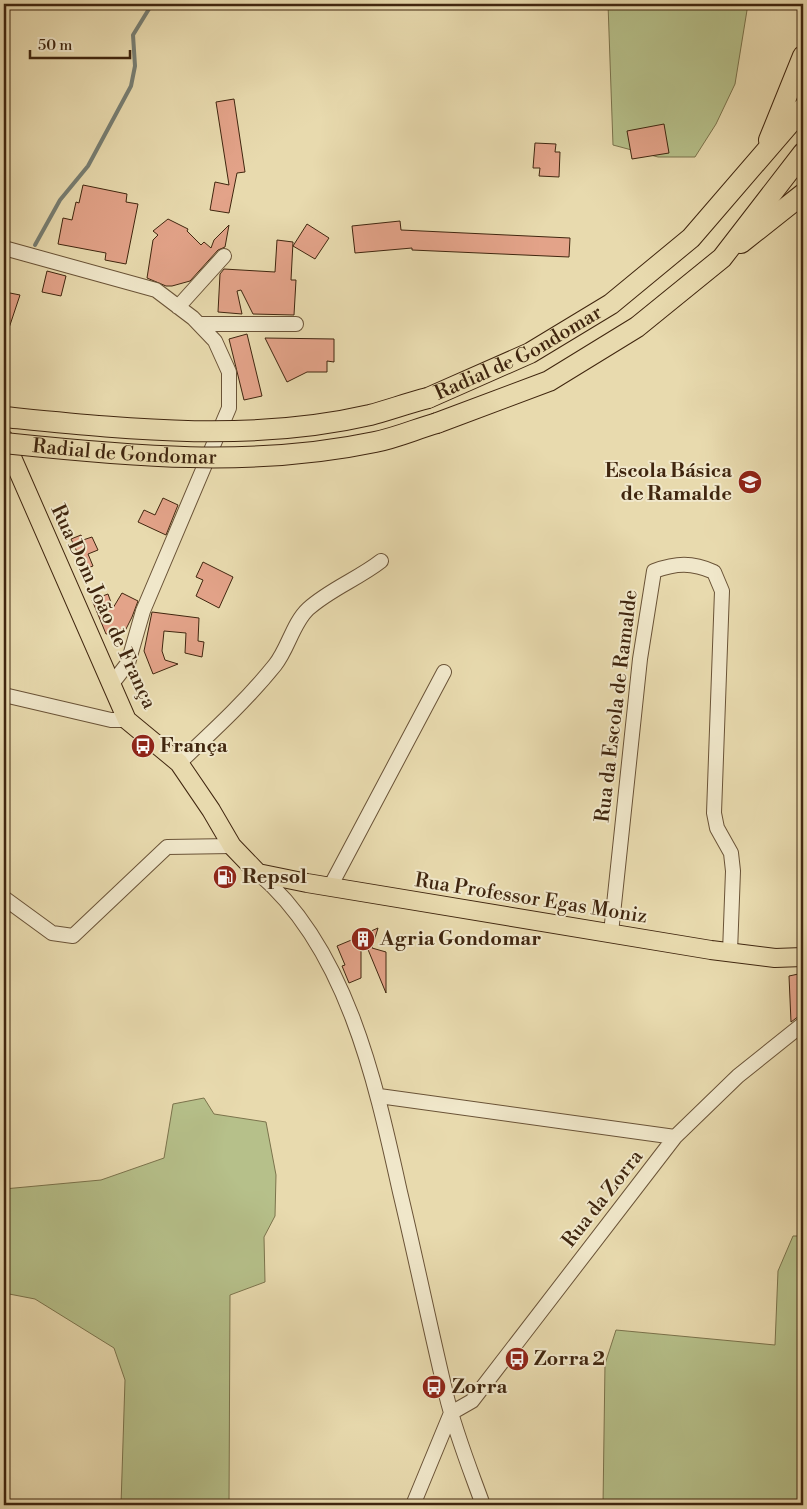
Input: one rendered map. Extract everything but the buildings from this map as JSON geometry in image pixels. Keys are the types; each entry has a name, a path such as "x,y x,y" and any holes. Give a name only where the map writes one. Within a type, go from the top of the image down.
{"highway":[{"path":"759,162 803,56"},
{"name":"Radial de Gondomar","path":"4,417 103,427 203,432 261,430 370,415 428,398 530,353 611,304 691,238 759,162 803,108"},
{"name":"Radial de Gondomar","path":"4,443 103,454 203,459 264,457 376,442 437,423 549,382 637,327 722,258 803,153"},
{"path":"722,258 803,194"}],"main road":[{"name":"Rua Dom João de França","path":"4,439 127,720 179,763 211,810 232,846 258,873"},
{"name":"Rua Professor Egas Moniz","path":"258,873 330,887 730,952 776,958 801,957"}],"street":[{"path":"4,248 156,290 199,324 215,341 229,372 229,408 142,612 128,662 111,685"},
{"path":"178,307 224,256"},
{"path":"199,324 296,324"},
{"path":"179,763 238,708 276,663 306,610 336,588 368,572 381,561"},
{"name":"Rua da Escola de Ramalde","path":"611,933 640,659 654,571 673,564 697,564 714,572 722,591 714,813 717,828 731,853 733,870 730,952"},
{"path":"330,887 444,672"},
{"path":"4,695 111,720 127,720"},
{"path":"4,898 52,933 73,936 167,847 232,846"},
{"path":"258,873 272,884 288,903 308,930 327,962 352,1022 379,1096 451,1413 483,1505"},
{"name":"Rua da Zorra","path":"451,1413 472,1401 676,1137 738,1076 803,1024"},
{"path":"379,1096 676,1137"},
{"path":"413,1505 451,1413"}],"green space":[{"path":"608,4 748,4 735,84 716,124 695,157 658,157 613,145"},
{"path":"204,1098 214,1114 266,1122 276,1175 275,1216 264,1237 265,1282 230,1295 229,1505 121,1505 125,1380 114,1348 35,1299 4,1293 4,1189 101,1180 164,1158 173,1104"},
{"path":"793,1236 803,1236 803,1505 603,1505 605,1364 616,1330 775,1345 778,1271"}],"waterway":[{"path":"35,245 60,200 88,166 131,86 135,66 133,35 152,4"}],"place":[{"name":"Escola Básica de Ramalde","path":"750,482"},
{"name":"França","path":"143,746"},
{"name":"Repsol","path":"225,877"},
{"name":"Agria Gondomar","path":"363,939"},
{"name":"Zorra 2","path":"517,1359"},
{"name":"Zorra","path":"434,1387"}]}
